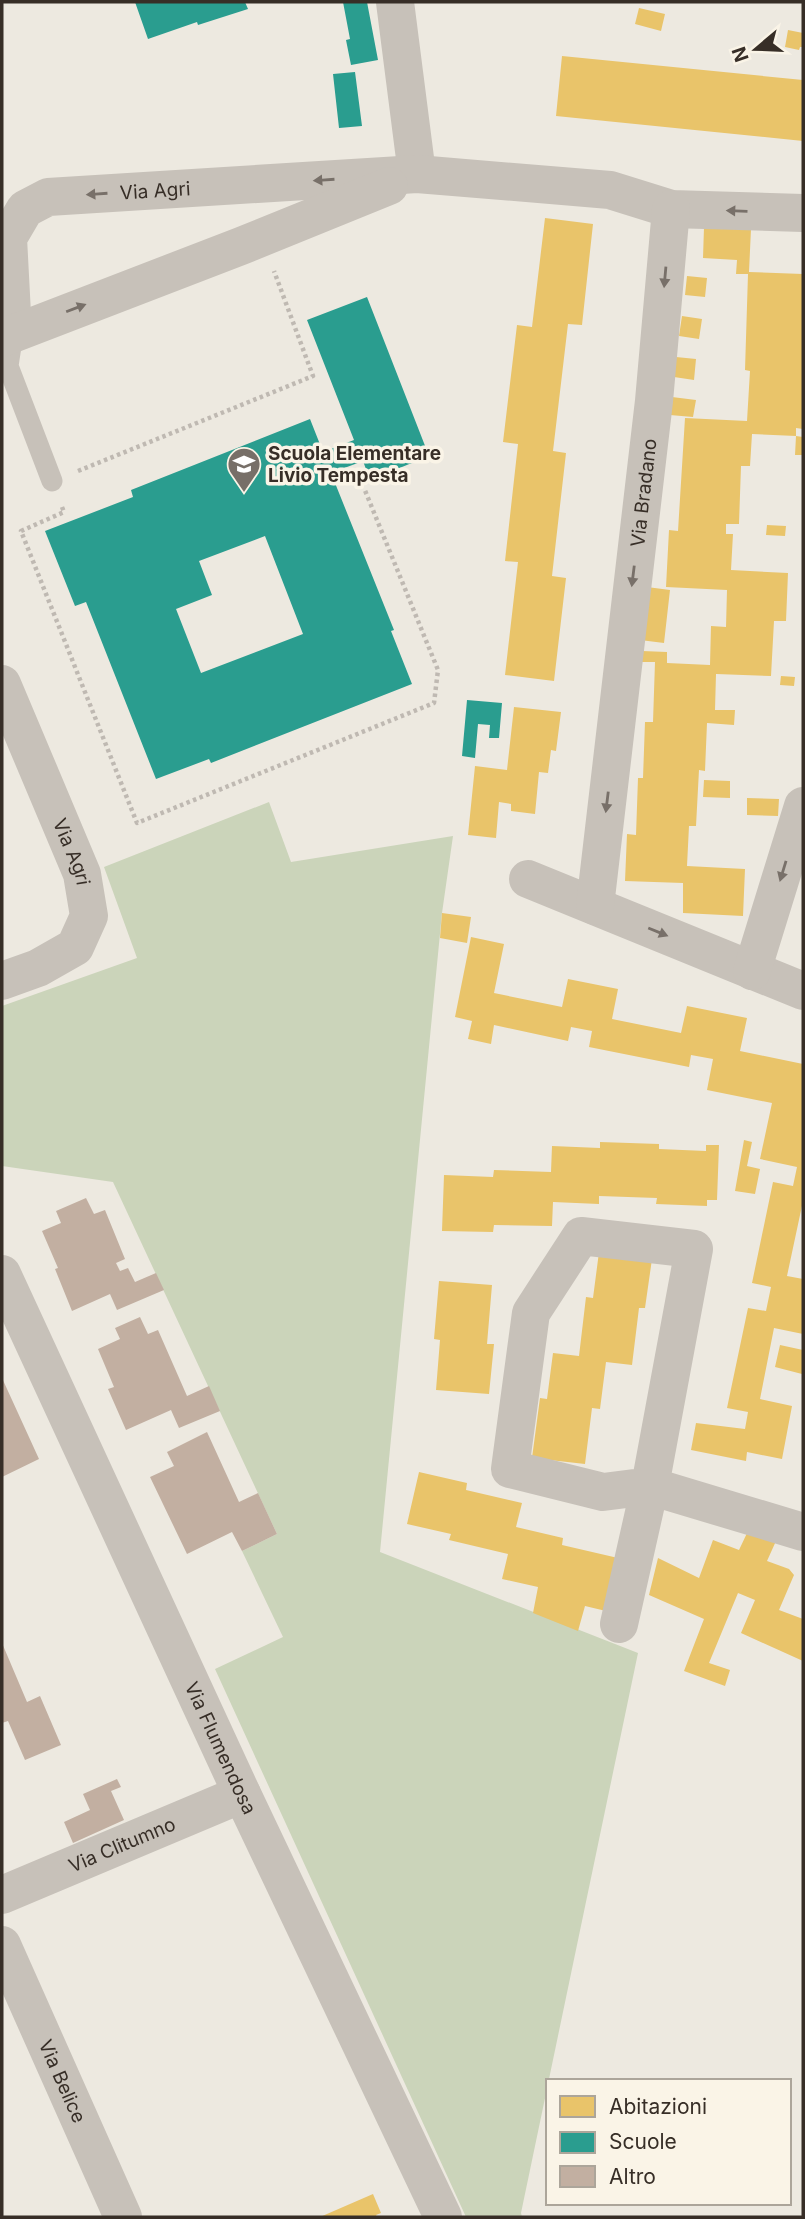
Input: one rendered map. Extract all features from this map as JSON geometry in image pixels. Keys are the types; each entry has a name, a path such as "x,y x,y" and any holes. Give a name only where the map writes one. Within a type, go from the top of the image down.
{"street":[{"path":"7,336 241,246 417,174 395,2"},
{"name":"Via Agri","path":"7,336 8,238 25,209 48,197 417,174 610,190 671,209"},
{"path":"671,209 803,213"},
{"name":"Via Bradano","path":"595,906 654,401 671,209"},
{"name":"Via Agri","path":"2,684 82,874 89,916 75,947 38,968 2,981"},
{"path":"752,971 803,806"},
{"path":"528,879 803,992"},
{"path":"619,1624 650,1486 694,1249 582,1236 531,1313 510,1469 603,1492 650,1486 803,1532"},
{"name":"Via Flumendosa","path":"2,1274 443,2217"},
{"name":"Via Clitumno","path":"2,1895 243,1794"},
{"name":"Via Belice","path":"2,1945 123,2217"}],"lane":[{"path":"7,336 8,366 52,481"}],"path":[{"path":"270,261 313,376 52,481 64,512 21,531 137,822 434,703 438,670 364,488"}],"green space":[{"path":"269,802 291,862 453,836 442,913 380,1552 638,1653 549,2079 546,2079 546,2093 522,2217 466,2217 215,1669 283,1637 242,1551 277,1534 113,1182 2,1166 2,1006 137,958 104,867"}],"building: Abitazioni":[{"path":"639,8 665,14 661,31 635,24"},
{"path":"788,30 803,33 803,47 799,50 785,47"},
{"path":"562,56 803,80 803,141 556,116"},
{"path":"545,218 593,224 582,325 568,324 553,451 566,453 552,576 566,578 554,681 505,675 518,562 505,561 518,444 503,442 517,325 532,327"},
{"path":"704,227 751,229 749,272 803,274 803,429 796,428 796,436 752,434 750,466 741,466 739,524 726,524 726,534 733,534 731,570 788,573 786,621 774,621 771,676 716,674 715,710 735,710 734,725 707,723 705,771 699,770 696,826 689,826 687,866 745,869 743,916 683,913 683,883 625,881 627,834 636,835 638,778 643,778 645,722 653,722 655,662 642,662 642,651 667,652 667,663 710,665 711,626 726,627 727,590 666,587 669,530 678,531 685,418 747,421 750,371 745,370 748,274 736,274 737,260 703,258"},
{"path":"687,276 707,278 705,297 685,295"},
{"path":"682,316 702,319 699,339 679,336"},
{"path":"676,357 696,359 694,380 674,377"},
{"path":"672,397 696,400 693,417 670,415"},
{"path":"796,436 803,437 803,455 795,455"},
{"path":"767,525 786,526 785,536 766,535"},
{"path":"647,587 670,590 664,643 640,640"},
{"path":"781,676 795,677 794,686 780,685"},
{"path":"514,707 561,712 556,751 551,750 548,773 539,772 535,814 511,811 511,804 499,802 496,838 468,835 475,766 507,770"},
{"path":"704,780 730,781 730,798 703,797"},
{"path":"747,798 779,799 778,816 747,815"},
{"path":"442,913 471,917 467,943 440,938"},
{"path":"471,937 504,944 494,993 562,1007 568,979 618,989 612,1019 681,1033 687,1006 747,1018 740,1051 803,1064 803,1201 787,1276 803,1279 803,1334 774,1328 760,1399 792,1406 782,1459 747,1452 746,1461 691,1450 696,1423 745,1429 748,1412 727,1408 748,1308 766,1311 771,1287 752,1283 773,1182 793,1186 797,1167 760,1159 772,1103 707,1090 713,1059 691,1055 689,1067 589,1047 592,1031 571,1027 568,1041 494,1025 491,1044 468,1039 472,1021 455,1017"},
{"path":"744,1140 752,1142 747,1166 760,1169 755,1194 735,1191"},
{"path":"600,1142 659,1144 659,1149 706,1151 706,1145 719,1145 717,1200 707,1200 707,1206 656,1204 657,1198 599,1196 599,1204 553,1202 552,1226 494,1225 493,1232 442,1231 444,1175 493,1177 494,1170 551,1172 552,1146 600,1148"},
{"path":"599,1252 652,1259 645,1308 639,1308 632,1365 606,1362 600,1409 592,1408 585,1464 532,1458 540,1398 547,1399 553,1353 579,1356 586,1297 593,1298"},
{"path":"439,1281 492,1285 487,1344 494,1344 489,1394 436,1390 440,1340 434,1339"},
{"path":"780,1345 803,1350 802,1374 775,1367"},
{"path":"419,1472 467,1483 466,1490 522,1503 516,1527 563,1538 562,1545 618,1558 606,1611 585,1606 578,1631 533,1613 538,1587 502,1579 508,1554 449,1540 451,1534 407,1524"},
{"path":"748,1531 776,1541 767,1561 789,1569 794,1575 779,1610 803,1619 803,1661 741,1633 755,1600 738,1593 709,1663 730,1670 725,1686 684,1671 704,1619 649,1595 658,1558 699,1578 713,1540 739,1550"},
{"path":"373,2194 381,2213 376,2215 377,2217 320,2217"}],"building: Scuole":[{"path":"135,2 245,2 248,9 198,25 197,22 148,39"},
{"path":"343,2 367,2 378,60 351,65 346,40 350,39"},
{"path":"355,72 362,126 339,128 333,74"},
{"path":"367,297 429,456 370,480 363,461 331,473 394,630 391,631 412,684 211,763 209,759 156,779 86,602 75,606 45,531 133,497 131,490 310,419 323,452 354,440 307,320","holes":["265,536 303,634 201,673 176,609 212,595 199,561"]},
{"path":"467,700 502,703 499,738 489,738 490,725 478,724 475,758 462,756"}],"building: Altro":[{"path":"86,1198 94,1214 105,1210 125,1259 116,1263 120,1271 128,1268 135,1282 156,1273 164,1290 117,1310 110,1294 72,1311 42,1231 61,1223 56,1211"},
{"path":"140,1317 148,1334 158,1330 187,1396 209,1386 220,1411 179,1428 171,1410 126,1430 108,1389 114,1387 98,1349 120,1339 115,1328"},
{"path":"2,1378 39,1459 2,1477"},
{"path":"207,1432 239,1502 258,1493 277,1534 242,1551 232,1532 187,1554 150,1477 174,1466 167,1452"},
{"path":"2,1643 27,1702 40,1696 61,1745 25,1760 8,1721 2,1723"},
{"path":"117,1779 121,1787 111,1791 124,1820 73,1843 64,1822 90,1810 83,1794"}],"place":[{"name":"Scuola Elementare Livio Tempesta","path":"244,494"}]}
